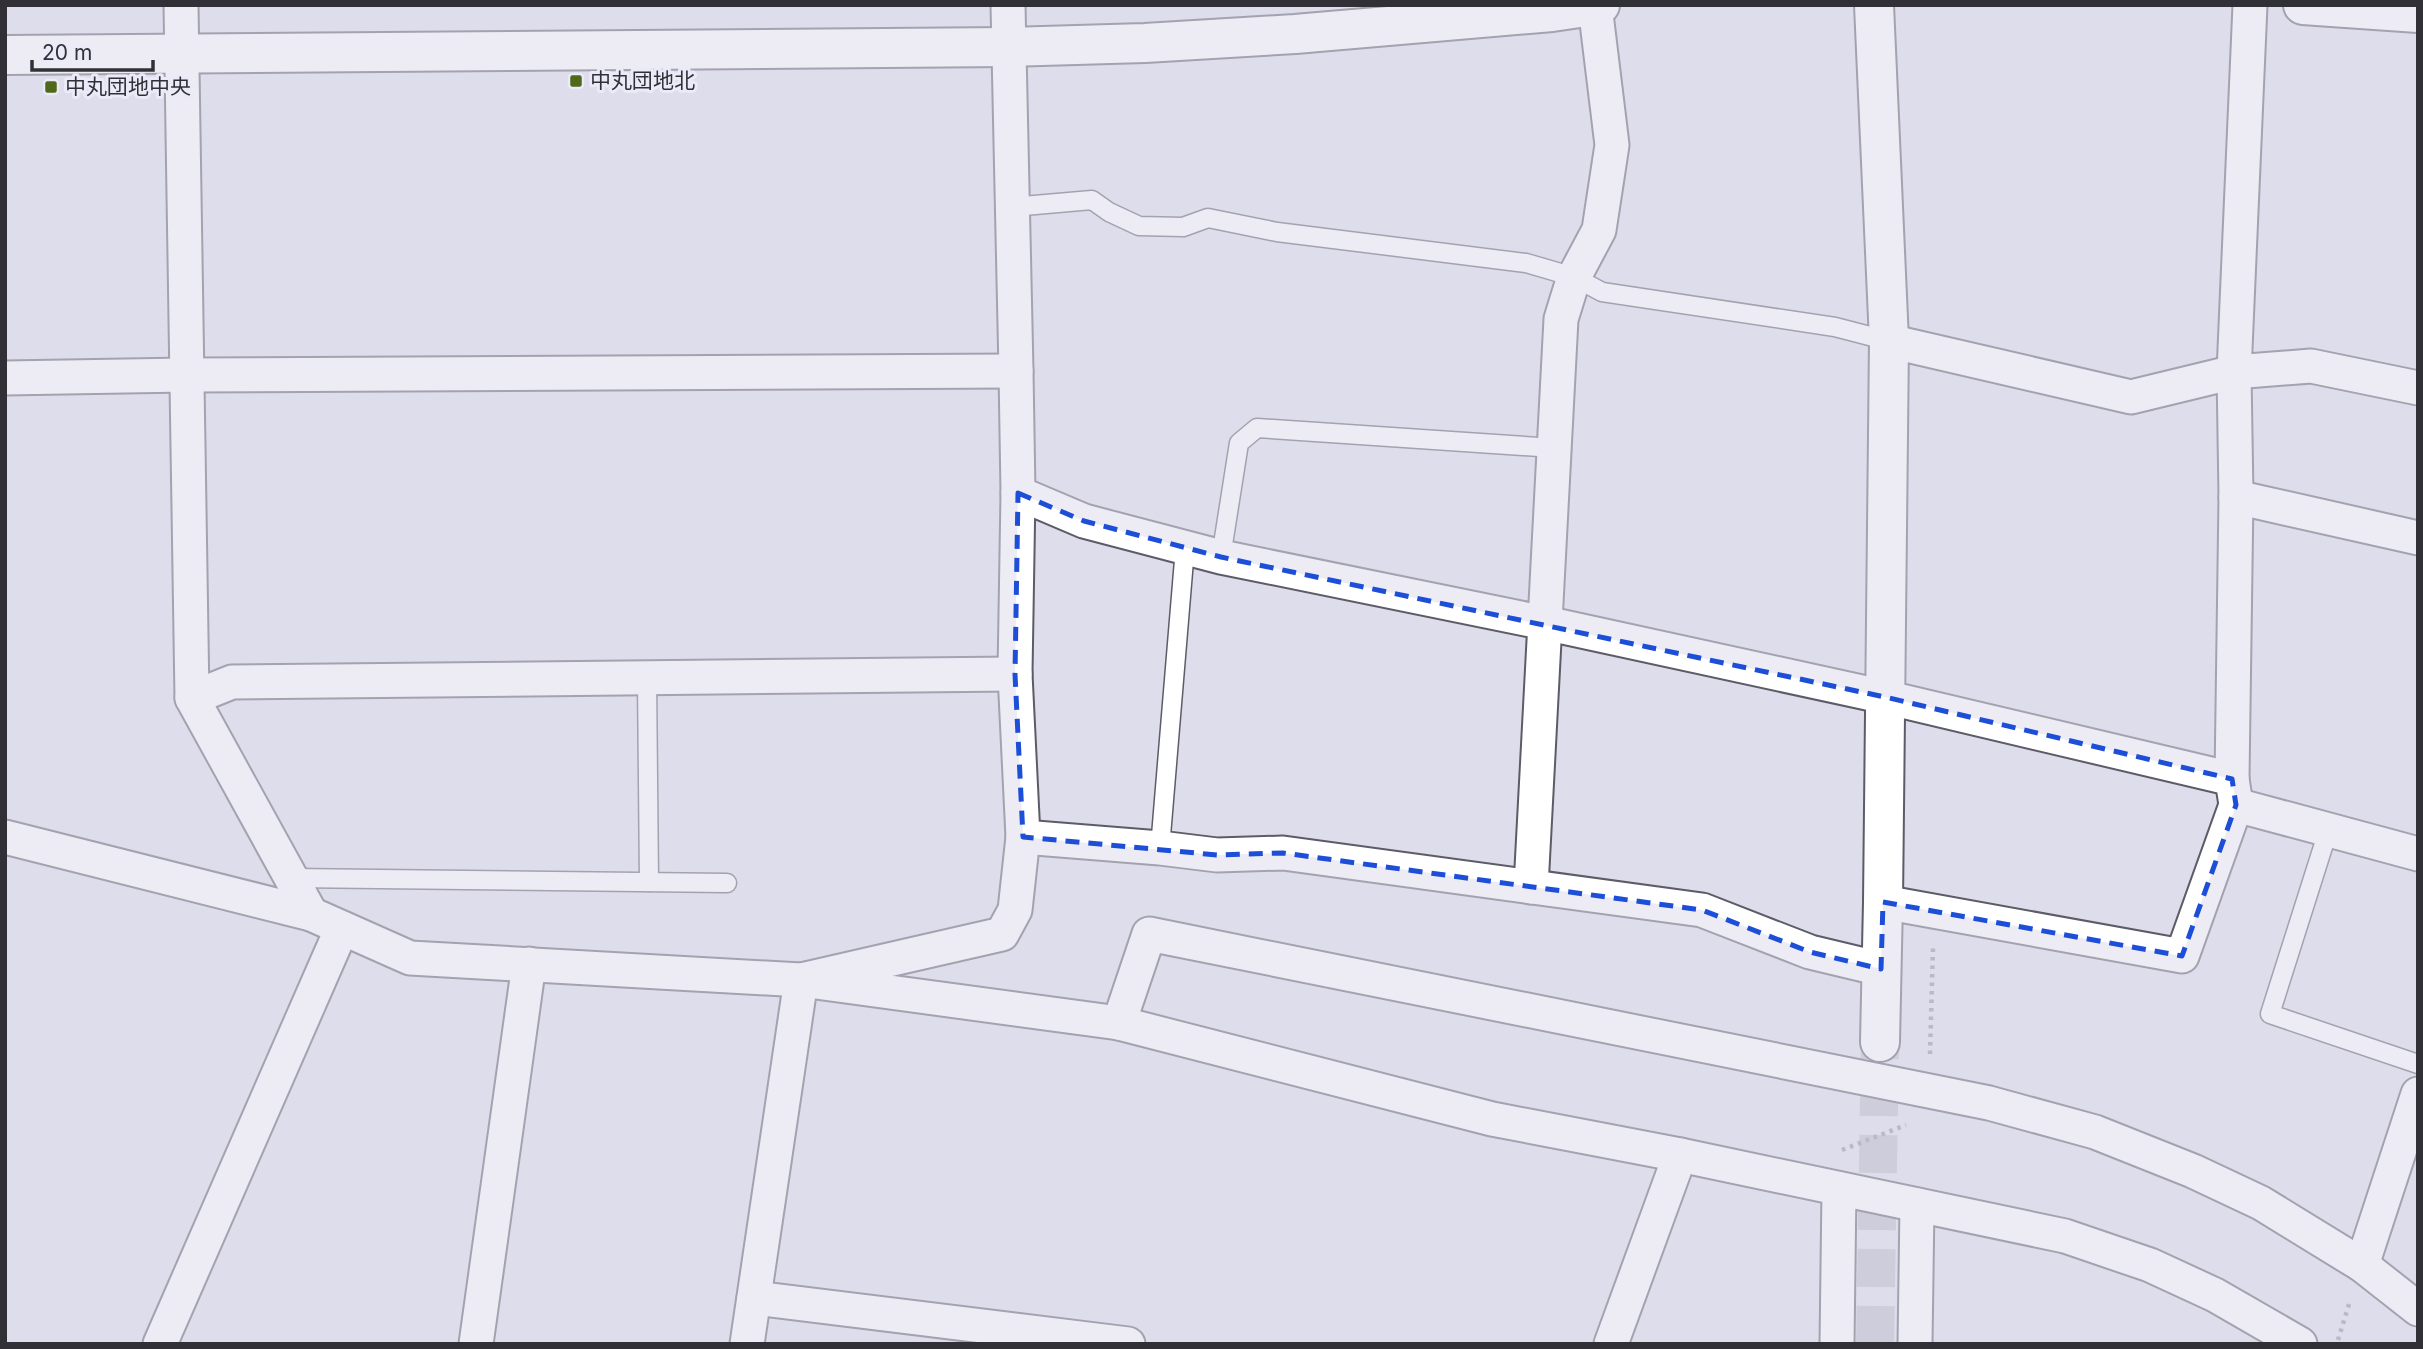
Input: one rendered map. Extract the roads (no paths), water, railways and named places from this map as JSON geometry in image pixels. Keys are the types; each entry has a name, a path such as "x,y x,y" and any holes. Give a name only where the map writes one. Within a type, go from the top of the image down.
{"street":[{"path":"181,5 192,698 311,914"},
{"path":"801,980 1002,934 1015,910 1023,837 1015,674 1018,494 1008,5"},
{"path":"5,55 1008,47 1145,43 1295,34 1597,5 1612,145 1599,230 1574,277 1561,319 1531,887"},
{"path":"1874,5 1889,341 1884,902 1880,1042"},
{"path":"1884,902 2182,956 2234,792 2234,372 2250,5"},
{"path":"2303,5 2418,13"},
{"path":"1889,341 2131,397 2234,372 2311,366 2418,388"},
{"path":"5,378 1016,370"},
{"path":"1018,494 1084,522 1220,557 1545,623 1885,697 2234,792 2329,828 2418,854"},
{"path":"2236,497 2418,538"},
{"path":"192,698 232,682 1015,674"},
{"path":"5,837 311,914 410,958 801,980 1119,1023 1492,1119 1680,1155 2065,1236 2150,1265 2215,1295 2300,1344"},
{"path":"1023,837 1217,855 1283,853 1702,910 1810,952 1881,969"},
{"path":"160,1344 342,928"},
{"path":"1119,1023 1149,934 1989,1103 2095,1132 2193,1171 2260,1203 2362,1265 2418,1309"},
{"path":"476,1344 529,964"},
{"path":"747,1344 801,980"},
{"path":"2362,1265 2418,1094"},
{"path":"1611,1344 1680,1155"},
{"path":"1832,1187 1837,1344"},
{"path":"1915,1344 1917,1205"},
{"path":"754,1298 1128,1344"}],"lane":[{"path":"1012,207 1092,200 1108,212 1139,226 1183,227 1208,218 1276,232 1526,263 1574,277 1602,292 1835,327 1889,341"},
{"path":"1220,557 1238,443 1257,428 1554,449"},
{"path":"1160,848 1185,548"},
{"path":"647,678 649,882"},
{"path":"2329,828 2270,1014 2418,1065"},
{"path":"291,878 727,883"}],"tunnel":[{"path":"1875,1344 1880,1042"}],"place":[{"name":"中丸団地北","path":"576,81"},
{"name":"中丸団地中央","path":"51,87"}]}
